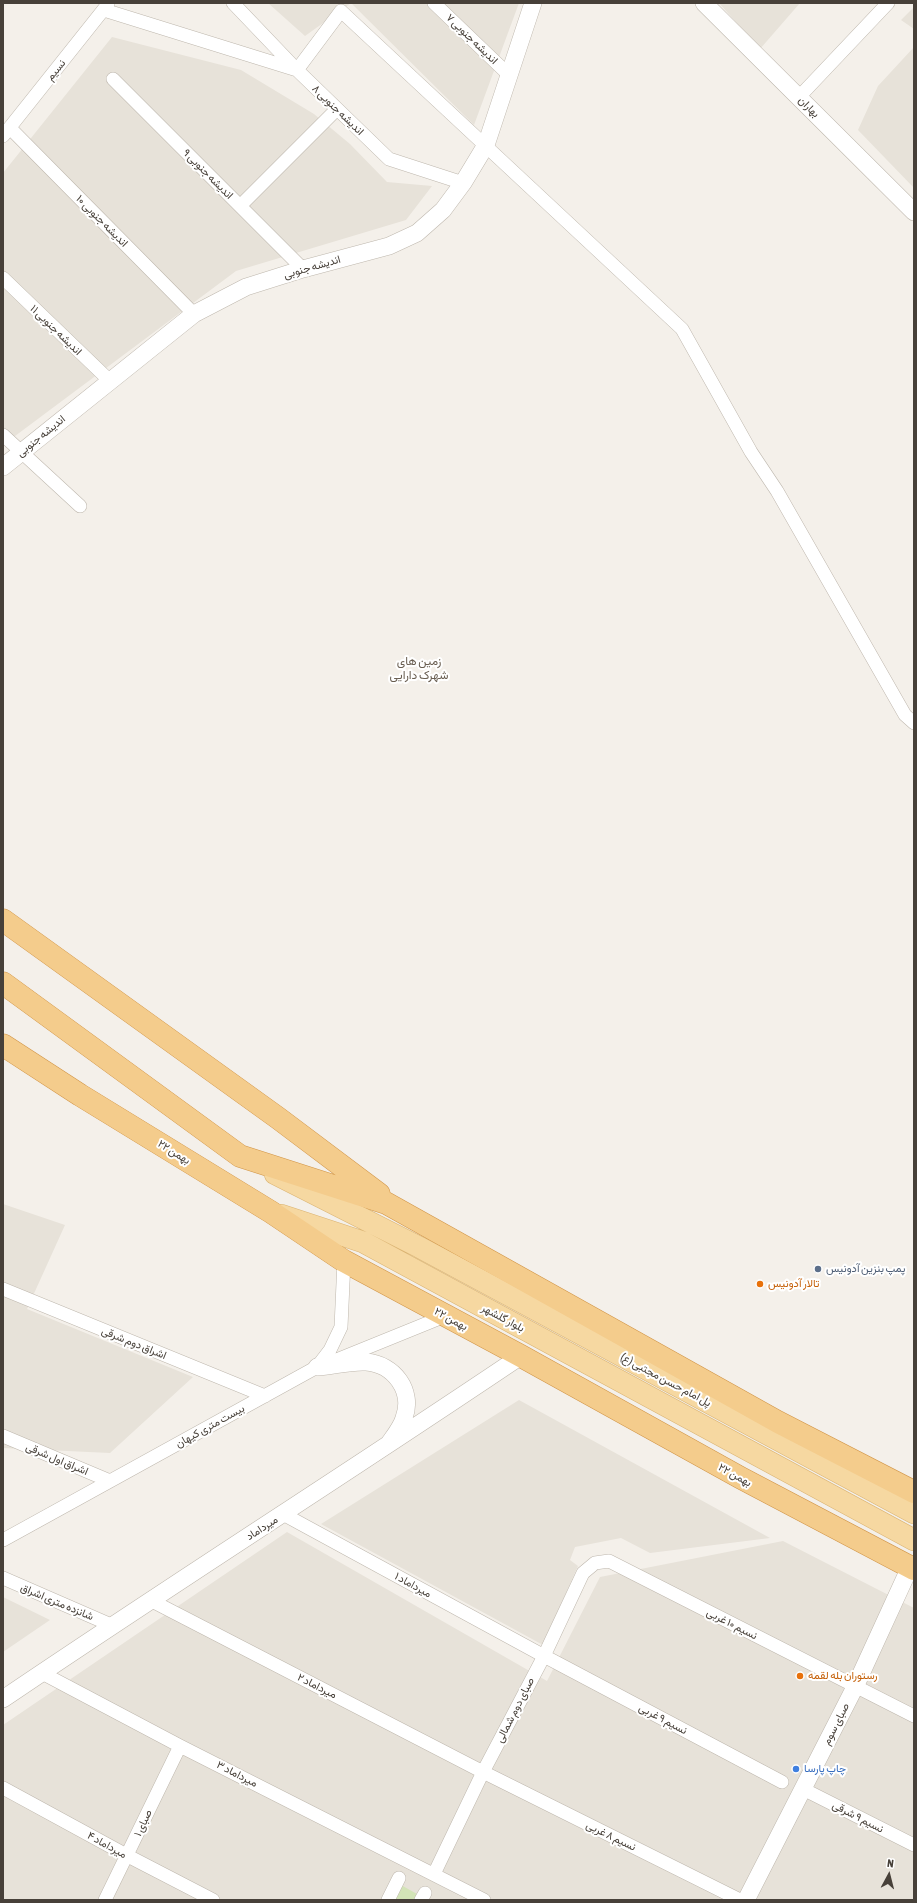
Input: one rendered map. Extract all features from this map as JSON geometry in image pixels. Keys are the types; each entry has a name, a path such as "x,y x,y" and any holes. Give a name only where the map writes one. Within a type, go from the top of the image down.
{"highway":[{"path":"3,920 278,1118 401,1211"},
{"path":"3,982 240,1156 386,1203 778,1422 914,1492"},
{"name":"۲۲ بهمن","path":"3,1045 271,1212 344,1261 521,1356 741,1478 912,1568"},
{"path":"3,1064 109,1112"}],"main road":[{"name":"پل امام حسن مجتبی (ع)","path":"240,1156 419,1247 914,1513"},
{"name":"بلوار گلشهر","path":"271,1212 363,1242 914,1540"}],"street":[{"name":"اندیشه جنوبی ۸","path":"233,3 297,70 388,159 463,184"},
{"name":"اندیشه جنوبی ۷","path":"434,3 509,75"},
{"name":"اندیشه جنوبی","path":"3,467 194,314 246,287 302,269 389,246 417,233 443,210 463,184 486,145 533,3"},
{"name":"بهاران","path":"704,3 914,212"},
{"path":"799,98 888,3"},
{"path":"107,7 297,70 341,11 682,329 751,452 777,491 905,715 914,723"},
{"name":"نسیم","path":"6,132 107,7"},
{"name":"اندیشه جنوبی ۹","path":"113,80 302,269"},
{"path":"240,206 336,109"},
{"name":"اندیشه جنوبی ۱۰","path":"6,132 194,314"},
{"name":"اندیشه جنوبی ۱۱","path":"3,278 110,381"},
{"path":"3,435 80,506"},
{"name":"بیست متری کیهان","path":"3,1540 317,1367 330,1350 341,1327 344,1261"},
{"name":"اشراق دوم شرقی","path":"3,1289 265,1396"},
{"path":"317,1367 445,1316"},
{"name":"میرداماد","path":"3,1699 150,1600 388,1446 521,1356"},
{"path":"317,1367 366,1362 385,1367 402,1381 407,1399 404,1418 388,1446"},
{"name":"اشراق اول شرقی","path":"3,1436 110,1481"},
{"name":"میرداماد ۱","path":"283,1514 544,1656"},
{"name":"صبای دوم شمالی","path":"434,1874 483,1772 544,1656 583,1573 595,1563 609,1561"},
{"name":"نسیم ۱۰ غربی","path":"609,1561 914,1716"},
{"name":"صبای سوم","path":"746,1900 855,1687 912,1568"},
{"name":"شانزده متری اشراق","path":"3,1578 112,1625"},
{"name":"میرداماد ۲","path":"150,1600 483,1772"},
{"name":"نسیم ۹ غربی","path":"544,1656 782,1782"},
{"name":"میرداماد ۳","path":"42,1673 180,1746 484,1900"},
{"name":"صبای ۱","path":"105,1900 128,1856 180,1746"},
{"name":"نسیم ۸ غربی","path":"483,1772 740,1900"},
{"name":"میرداماد ۴","path":"3,1788 213,1900"},
{"name":"نسیم ۹ شرقی","path":"803,1789 914,1845"},
{"path":"388,1900 399,1878"}],"shaded area":[{"path":"268,3 351,3 305,36"},
{"path":"351,3 519,3 474,125"},
{"path":"719,3 800,3 760,49"},
{"path":"914,7 914,29 901,20"},
{"path":"112,37 241,70 314,114 350,144 387,182 432,186 406,220 236,271 3,445 3,173"},
{"path":"914,47 914,188 858,130 878,86"},
{"path":"3,1204 65,1225 27,1309 193,1377 110,1453 3,1448"},
{"path":"519,1400 770,1538 650,1553 621,1538 575,1547 570,1560 578,1566 543,1645 321,1524"},
{"path":"287,1532 547,1681 600,1577 783,1541 914,1608 914,1900 3,1900 3,1725"},
{"path":"3,1597 50,1620 3,1652"}],"green space":[{"path":"401,1885 417,1894 414,1900 393,1900"}],"place":[{"name":"پمپ بنزین آدونیس","path":"818,1269"},
{"name":"تالار آدونیس","path":"760,1284"},
{"name":"رستوران بله لقمه","path":"800,1676"},
{"name":"چاپ پارسا","path":"796,1769"}],"district":[{"name":"زمین های شهرک دارایی","path":"419,668"}]}
